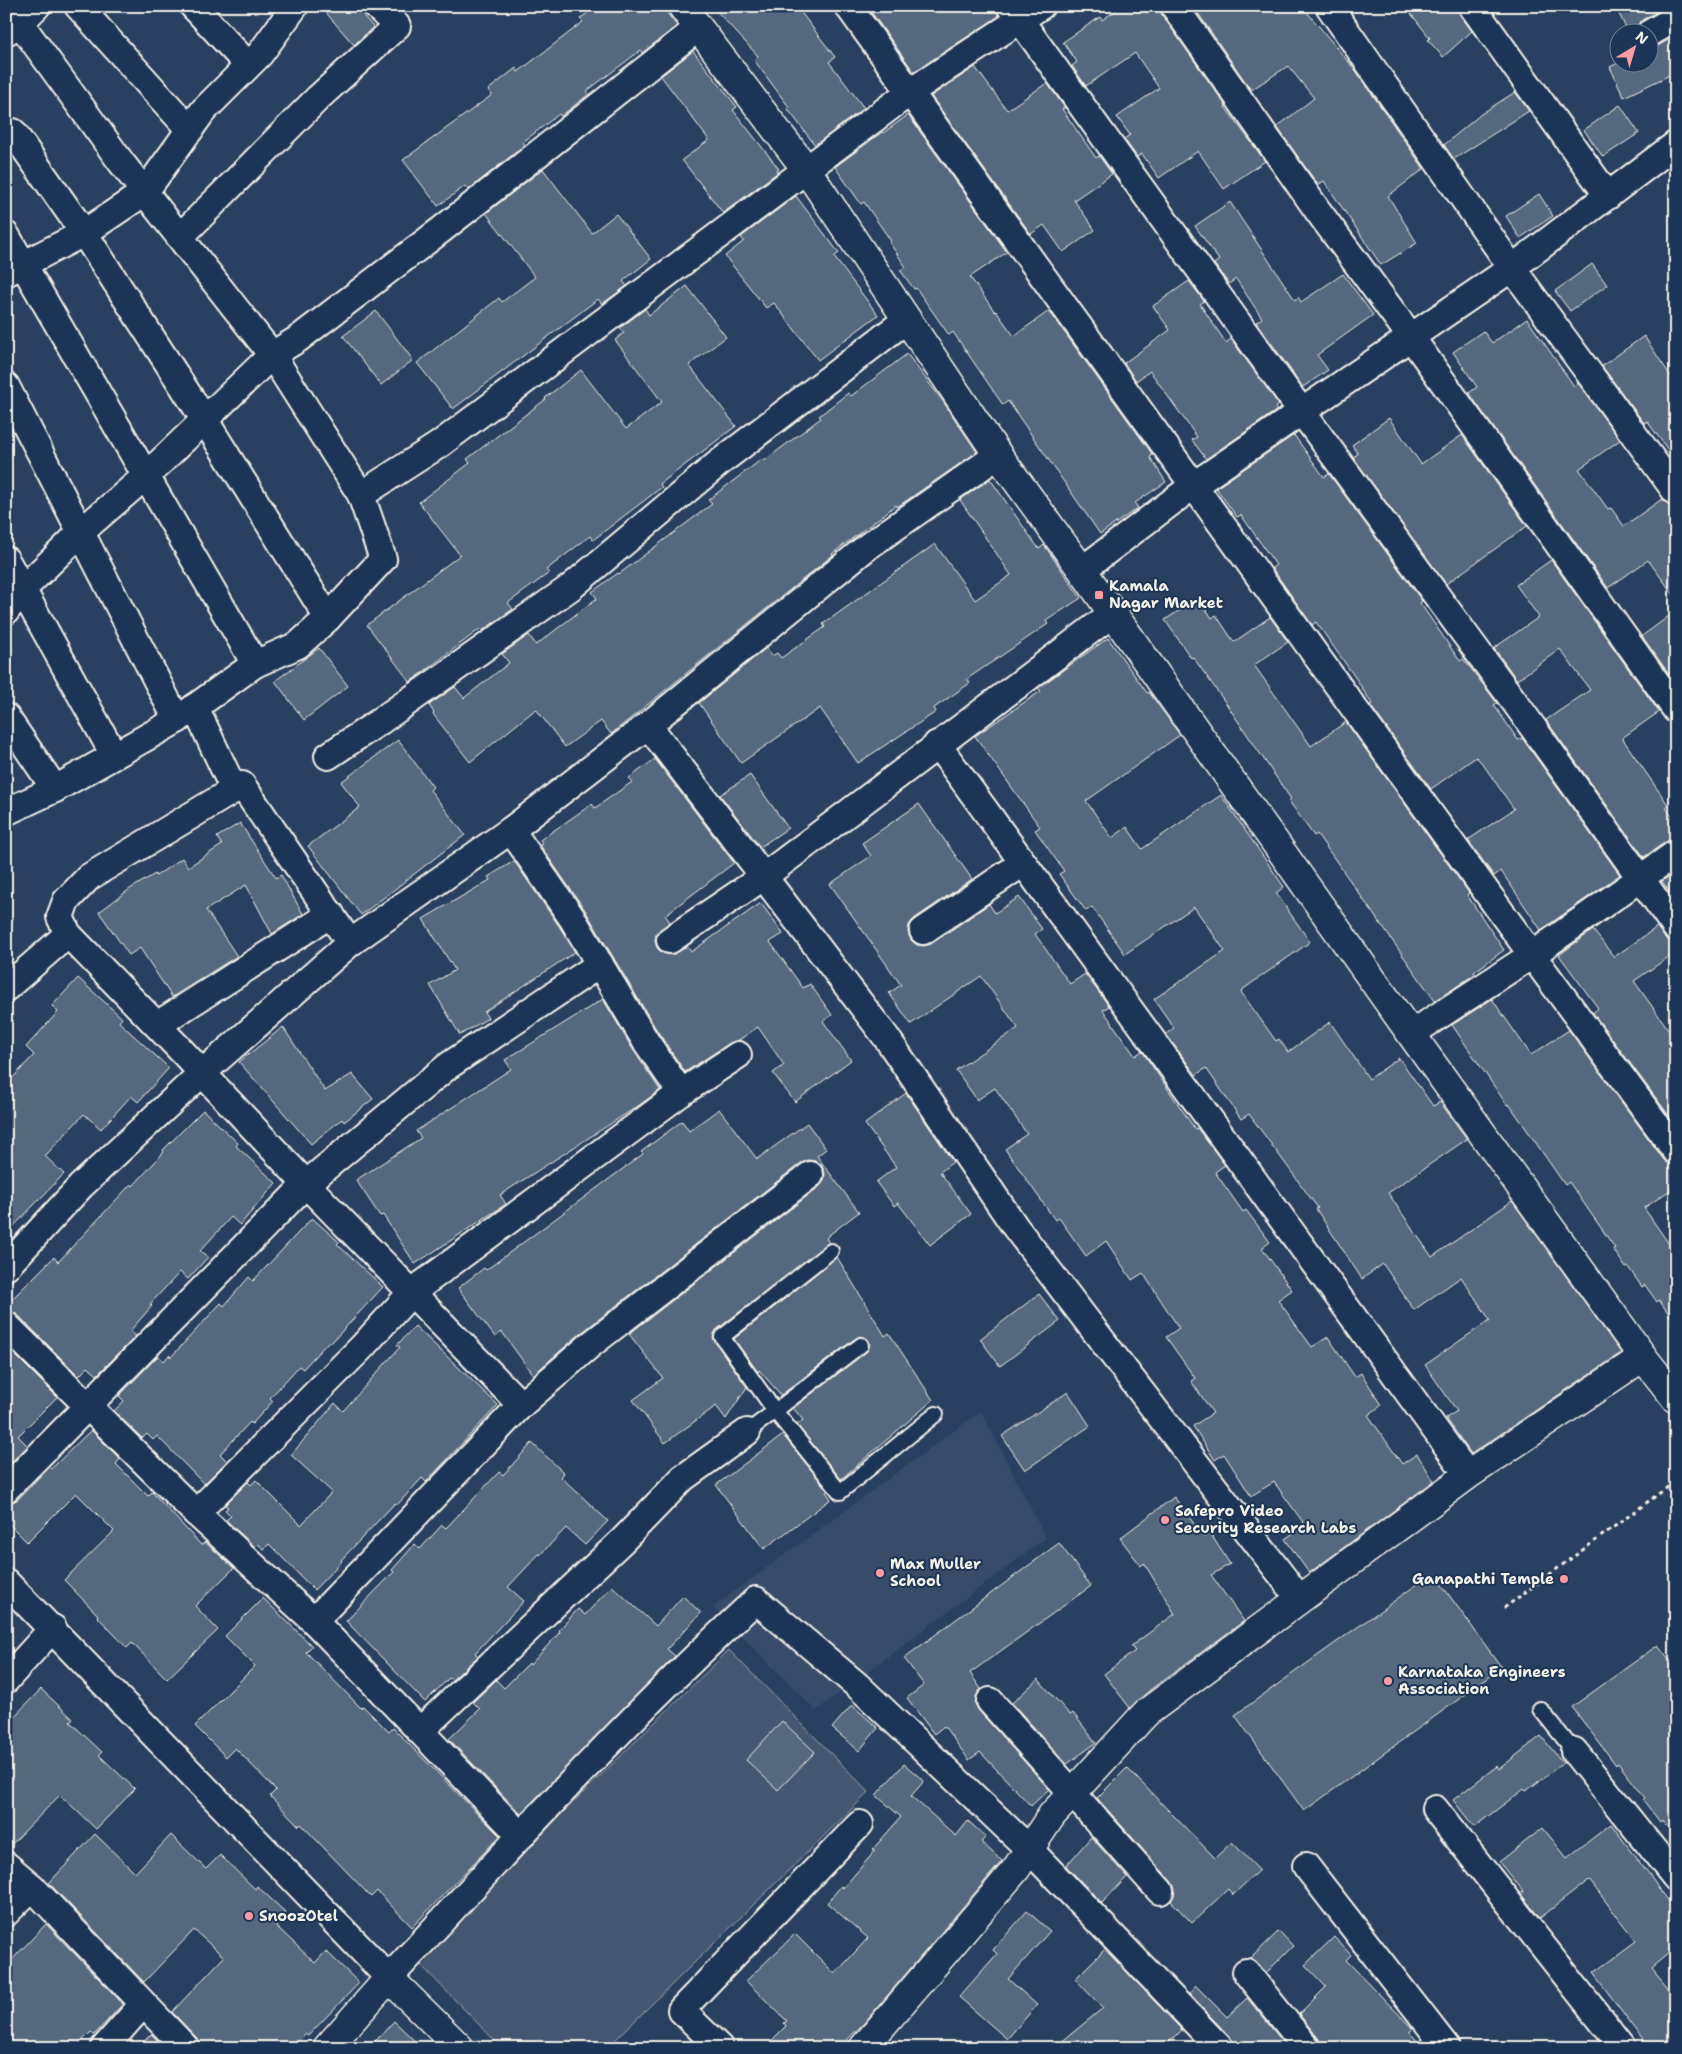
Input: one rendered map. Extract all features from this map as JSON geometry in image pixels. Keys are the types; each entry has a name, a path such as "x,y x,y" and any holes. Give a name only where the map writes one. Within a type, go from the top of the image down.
{"street":[{"path":"78,6 190,130"},
{"path":"193,6 248,65"},
{"path":"14,269 84,233 145,192 204,111 260,54 295,6"},
{"path":"180,236 318,98 397,26 376,6"},
{"path":"682,6 806,169 998,455 1082,570 1643,1358 1676,1399"},
{"path":"848,6 1532,955 1676,1151"},
{"path":"361,495 440,444 1014,13 1041,6"},
{"path":"1174,6 1318,212 1412,337 1676,710"},
{"path":"1329,6 1512,268 1676,492"},
{"path":"1472,6 1608,196"},
{"path":"1014,13 1302,412 1519,708 1676,928"},
{"path":"1660,27 1676,18"},
{"path":"6,812 55,789 186,714 255,664 298,645 328,618 382,559 361,495 272,355 145,192 21,20"},
{"path":"6,611 22,590 82,531 147,475 272,355 298,339 441,230 698,28"},
{"path":"12,132 84,233 204,419 328,618"},
{"path":"1082,570 1194,485 1512,268 1676,144"},
{"path":"6,235 14,269 147,475 255,664"},
{"path":"328,756 571,586 720,462 906,320"},
{"path":"6,386 82,531 186,714 234,790"},
{"path":"6,1266 82,1186 202,1074 350,943 511,830 648,726 867,546 998,455"},
{"path":"6,560 114,755"},
{"path":"670,940 763,877 1112,614"},
{"path":"6,717 55,789"},
{"path":"648,726 886,1037 1016,1228 1299,1598"},
{"path":"937,744 1468,1475"},
{"path":"350,943 242,785 89,877 66,901 60,917 68,934 157,1025 306,1184 521,1404"},
{"path":"511,830 572,918 645,1040 681,1093"},
{"path":"1411,1034 1532,955 1676,853"},
{"path":"923,931 1023,863"},
{"path":"157,1025 331,914"},
{"path":"6,988 68,934"},
{"path":"6,1489 306,1184 448,1066 600,964"},
{"path":"196,1513 362,1347 412,1292 681,1093 738,1055"},
{"path":"314,1621 521,1404 590,1344 810,1175"},
{"path":"6,1325 88,1404 196,1513 314,1621 521,1836"},
{"path":"863,2048 994,1895 1030,1850 1052,1816 1072,1792 1146,1714 1299,1598 1468,1475 1643,1358"},
{"path":"420,1731 622,1541 683,1478 747,1432"},
{"path":"6,1582 53,1628 389,1978 460,2048"},
{"path":"327,2048 389,1978 597,1756 697,1655 756,1600 858,1686 1030,1850 1220,2048"},
{"path":"6,1680 53,1628"},
{"path":"990,1701 1160,1891"},
{"path":"1574,1751 1676,1878"},
{"path":"1435,1809 1623,2048"},
{"path":"720,2048 682,2010 860,1824"},
{"path":"6,1865 32,1886 186,2048"},
{"path":"1306,1866 1448,2048"},
{"path":"6,1913 32,1886"},
{"path":"1246,1972 1307,2048"},
{"path":"104,2048 143,2004"}],"lane":[{"path":"831,1251 722,1337 775,1411 840,1492 936,1414"},
{"path":"747,1432 861,1345"},
{"path":"1540,1709 1574,1751"}],"path":[{"path":"1504,1608 1676,1481"}],"shaded area":[{"name":"Max Muller School","path":"981,1411 1046,1538 816,1711 713,1607"},
{"path":"729,1650 869,1792 607,2048 502,2048 414,1958"}],"building":[{"path":"320,6 355,6 373,27 354,45"},
{"path":"596,6 662,6 677,26 642,53 641,50 587,91 589,94 523,142 525,145 468,190 465,186 438,206 403,160 492,95 488,90 516,68 518,72 583,22 580,19"},
{"path":"712,6 796,6 835,57 829,62 864,108 815,145 754,60 758,56"},
{"path":"867,6 995,6 999,16 914,72"},
{"path":"1122,6 1159,6 1162,15 1225,107 1265,161 1224,189 1198,151 1159,178 1142,154 1137,157 1124,139 1130,135 1117,117 1159,88 1135,53 1086,86 1072,66 1077,62 1063,42 1100,17 1102,20"},
{"path":"1193,6 1302,6 1356,71 1424,169 1388,196 1417,243 1381,265 1324,181 1318,185 1277,127 1314,98 1288,66 1251,90"},
{"path":"1405,6 1457,6 1460,15 1472,31 1443,57 1428,40 1430,38"},
{"path":"1615,6 1666,6 1640,22 1623,22"},
{"path":"1676,35 1676,72 1624,97 1612,72 1660,72 1660,45"},
{"path":"693,51 737,107 733,110 779,169 777,170 778,172 723,213 682,160 709,140 661,76"},
{"path":"975,67 1007,110 1047,83 1065,108 1062,109 1096,158 1099,156 1112,174 1074,200 1095,230 1063,252 1044,225 1031,234 931,96"},
{"path":"1515,92 1529,111 1454,159 1444,145 1481,114"},
{"path":"1620,105 1639,133 1603,157 1584,130"},
{"path":"908,115 1007,252 970,277 1014,336 1049,311 1153,455 1150,457 1166,482 1135,503 1138,508 1100,534 1008,401 1003,405 953,332 949,335 916,288 914,289 900,270 906,267 889,242 891,241 864,202 861,204 835,167"},
{"path":"543,169 592,233 616,214 651,259 623,281 627,286 602,304 598,299 453,409 417,363 499,298 502,302 535,277 486,213"},
{"path":"1539,194 1553,216 1520,238 1506,216"},
{"path":"796,196 839,253 834,257 878,315 818,360 774,303 766,308 725,256 744,241 741,237"},
{"path":"1230,202 1295,300 1298,297 1301,302 1343,274 1373,315 1317,355 1328,370 1303,387 1256,322 1262,318 1236,279 1229,284 1214,264 1219,260 1195,226"},
{"path":"1592,264 1607,285 1570,311 1555,291"},
{"path":"1189,281 1204,301 1200,304 1226,343 1231,339 1279,405 1275,408 1277,410 1206,459 1192,440 1197,437 1150,371 1136,381 1124,363 1170,330 1153,306"},
{"path":"687,286 726,337 689,365 736,426 660,484 662,487 593,540 590,536 546,570 549,573 508,603 513,609 482,631 480,629 410,682 367,625 460,555 419,502 470,463 467,459 581,370 626,429 662,402 615,340 624,333 620,328 645,309 649,315"},
{"path":"376,311 413,360 381,385 343,336"},
{"path":"1527,319 1574,386 1578,383 1620,440 1579,469 1608,509 1611,508 1624,526 1662,499 1676,507 1676,598 1648,560 1608,588 1469,393 1477,387 1453,352 1483,331 1492,343"},
{"path":"1644,336 1676,384 1676,461 1647,421 1644,423 1602,366"},
{"path":"907,354 942,400 977,452 897,507 896,505 832,554 611,734 601,721 565,747 536,709 470,762 433,714 429,705 455,687 464,698 509,663 502,654 529,635 536,645 597,598 592,592 712,504 708,500 821,418 819,416 848,393 851,396"},
{"path":"1389,418 1421,464 1462,435 1527,526 1446,584 1353,457 1358,454 1352,445"},
{"path":"1294,435 1324,477 1329,474 1422,601 1420,603 1460,661 1463,659 1497,703 1494,705 1518,740 1522,738 1620,875 1541,930 1501,871 1494,876 1468,840 1514,809 1482,763 1476,757 1431,789 1370,705 1372,704 1357,680 1316,622 1312,625 1272,568 1276,565 1241,515 1237,517 1216,488"},
{"path":"990,479 1039,549 1044,545 1081,598 1046,621 1048,624 967,679 970,683 934,708 936,712 858,763 820,708 741,763 699,703 766,648 772,656 777,653 781,658 825,627 823,624 935,544 975,600 1011,575 960,500"},
{"path":"1551,560 1659,712 1622,738 1669,806 1666,808 1676,822 1676,838 1667,841 1644,857 1546,720 1590,690 1560,649 1517,680 1494,648 1539,617 1516,585"},
{"path":"1198,598 1212,618 1216,615 1234,642 1270,617 1288,642 1254,665 1311,746 1346,722 1469,893 1467,895 1504,950 1474,972 1475,974 1435,1001 1317,834 1314,836 1289,801 1291,799 1225,702 1165,620"},
{"path":"1676,611 1676,684 1642,636"},
{"path":"1108,638 1180,735 1086,801 1112,838 1127,827 1142,849 1221,795 1284,887 1276,893 1310,942 1241,992 1276,1041 1279,1039 1288,1052 1330,1022 1369,1079 1399,1058 1433,1106 1440,1102 1467,1139 1388,1193 1432,1257 1512,1201 1621,1353 1471,1454 1446,1418 1457,1411 1425,1365 1490,1320 1461,1277 1414,1310 1383,1264 1362,1279 1316,1209 1318,1208 1249,1114 1241,1119 1206,1068 1196,1075 1166,1034 1174,1028 1154,999 1225,951 1194,907 1125,954 1092,907 1086,911 1059,874 1064,871 1035,830 1040,827 975,736 1041,691 1038,688"},
{"path":"319,648 348,686 304,720 275,681"},
{"path":"398,740 433,787 430,790 465,835 361,915 308,846 360,807 341,782"},
{"path":"655,759 734,863 665,915 670,922 656,934 657,948 663,953 671,955 687,946 691,952 761,903 783,934 770,942 803,988 810,984 832,1015 823,1021 851,1060 795,1102 773,1073 784,1065 758,1027 685,1072 658,1032 585,910 540,845 543,844 540,840 592,804 595,808 632,782 629,778"},
{"path":"750,775 788,828 760,847 720,795"},
{"path":"919,804 972,879 914,919 909,925 908,932 911,940 917,945 931,944 989,904 995,913 1019,897 1042,929 1035,934 1070,984 1085,974 1109,1006 1103,1010 1135,1056 1142,1051 1195,1129 1197,1128 1225,1165 1215,1172 1243,1212 1246,1210 1270,1242 1262,1248 1292,1290 1278,1300 1312,1347 1328,1337 1355,1377 1361,1373 1382,1405 1368,1415 1402,1464 1417,1454 1434,1481 1309,1573 1285,1539 1305,1525 1274,1482 1251,1496 1224,1454 1215,1460 1193,1426 1213,1413 1191,1381 1195,1378 1166,1337 1179,1328 1143,1273 1132,1280 1106,1241 1086,1256 1059,1218 1055,1220 1005,1149 1027,1134 995,1088 977,1100 956,1070 1018,1028 981,976 911,1024 889,993 901,985 830,884 871,856 862,843"},
{"path":"240,823 276,878 281,875 303,914 272,934 246,885 206,910 237,956 172,997 140,948 129,955 99,912 130,889 155,874 156,876 182,858 188,867 222,845 217,837"},
{"path":"514,861 575,952 484,1012 488,1018 460,1035 430,985 455,970 423,919 490,880 488,877"},
{"path":"1676,872 1676,901 1662,881"},
{"path":"1657,927 1664,937 1676,943 1676,952 1634,981 1676,1040 1676,1125 1593,1013 1598,1008 1559,955 1593,930 1614,957"},
{"path":"78,978 122,1018 119,1022 169,1068 138,1102 131,1096 101,1129 84,1114 45,1156 64,1174 6,1234 6,1085 34,1055 26,1047 58,1012 52,1006"},
{"path":"603,999 660,1090 500,1195 506,1204 415,1264 383,1215 380,1216 356,1180 421,1138 416,1131 511,1069 505,1060"},
{"path":"1492,999 1531,1055 1569,1030 1664,1160 1676,1166 1676,1186 1644,1208 1676,1254 1676,1324 1659,1300 1657,1302 1645,1285 1642,1287 1628,1267 1626,1268 1613,1249 1615,1248 1569,1182 1565,1185 1452,1025"},
{"path":"283,1027 325,1091 352,1074 373,1099 344,1122 342,1119 311,1144 239,1062"},
{"path":"906,1093 953,1162 940,1172 971,1214 930,1245 898,1203 894,1206 876,1182 896,1167 865,1124"},
{"path":"719,1109 757,1159 807,1123 826,1149 817,1156 859,1212 826,1238 829,1243 716,1330 713,1338 715,1342 747,1387 726,1419 716,1406 665,1443 633,1400 663,1378 629,1334 819,1187 824,1181 825,1173 822,1166 816,1161 808,1160 801,1163 581,1333 533,1375 502,1332 495,1337 458,1288 484,1268 486,1270 643,1154 641,1152 682,1121 689,1131"},
{"path":"203,1110 238,1143 236,1146 276,1183 240,1225 231,1217 200,1251 208,1257 188,1279 180,1272 150,1304 152,1306 130,1331 136,1336 97,1375 88,1367 79,1376 17,1314 6,1310 6,1305 54,1257 58,1262 131,1184 133,1186 164,1152 163,1150"},
{"path":"312,1218 339,1242 337,1244 383,1287 331,1343 329,1341 303,1369 299,1366 270,1398 273,1401 220,1454 227,1461 204,1484 157,1436 153,1440 147,1434 142,1438 114,1411 124,1401 119,1396 158,1356 164,1361 169,1355 171,1357 221,1303 224,1306 249,1277 253,1281"},
{"path":"837,1257 885,1336 889,1333 933,1400 841,1479 797,1425 803,1420 793,1408 866,1352 870,1344 868,1339 860,1336 856,1338 781,1395 759,1370 758,1372 734,1339"},
{"path":"1039,1294 1060,1321 1000,1366 980,1339"},
{"path":"415,1326 498,1405 426,1482 422,1478 397,1505 395,1503 314,1590 269,1544 264,1549 258,1544 255,1547 226,1520 231,1516 225,1510 228,1507 225,1505 248,1482 251,1485 256,1480 301,1525 332,1492 291,1455 335,1403 343,1411 400,1347 397,1345"},
{"path":"6,1346 57,1397 18,1436 28,1446 6,1467"},
{"path":"1068,1392 1090,1426 1025,1470 1002,1436"},
{"path":"91,1430 120,1459 116,1464 148,1496 152,1492 201,1545 205,1542 234,1568 195,1606 218,1630 167,1679 132,1643 127,1648 64,1580 114,1531 76,1493 27,1542 6,1521 6,1504 17,1500 49,1467 51,1469"},
{"path":"783,1435 828,1491 826,1492 831,1499 764,1549 716,1485"},
{"path":"532,1443 564,1473 561,1477 608,1521 585,1545 566,1528 539,1554 508,1587 524,1601 475,1653 478,1656 452,1680 449,1678 425,1702 346,1621 394,1572 392,1570 415,1544 420,1549 442,1525 446,1528 499,1472 503,1475"},
{"path":"1174,1497 1204,1537 1210,1533 1230,1564 1211,1575 1244,1621 1151,1689 1130,1708 1104,1674 1135,1651 1131,1646 1175,1614 1144,1563 1141,1566 1120,1538"},
{"path":"1059,1543 1091,1586 970,1673 981,1689 976,1697 975,1704 979,1711 1049,1789 1031,1806 980,1752 969,1760 944,1726 934,1734 907,1698 924,1685 904,1658"},
{"path":"1433,1573 1502,1668 1304,1811 1235,1715"},
{"path":"612,1586 656,1626 683,1596 701,1613 667,1649 675,1656 521,1814 449,1739 480,1709 473,1702 496,1680 504,1688 529,1663 530,1665 578,1609 585,1615"},
{"path":"263,1598 312,1646 306,1652 361,1708 363,1706 389,1732 393,1728 500,1836 412,1927 377,1891 371,1897 301,1824 299,1826 270,1796 276,1790 235,1748 226,1757 195,1726 255,1666 225,1636"},
{"path":"1658,1645 1676,1668 1676,1838 1662,1820 1660,1822 1643,1800 1645,1798 1618,1763 1616,1765 1572,1707"},
{"path":"1038,1679 1070,1715 1073,1713 1096,1743 1067,1764 1012,1703"},
{"path":"41,1689 73,1719 70,1722 102,1752 99,1755 135,1789 96,1829 60,1795 6,1850 6,1725"},
{"path":"852,1705 878,1728 859,1751 832,1728"},
{"path":"782,1721 815,1752 778,1790 746,1760"},
{"path":"1541,1736 1563,1763 1526,1791 1524,1789 1474,1827 1453,1800 1497,1766 1499,1769"},
{"path":"904,1764 924,1781 911,1796 956,1836 968,1821 986,1837 981,1842 1002,1861 864,2023 839,2048 764,2048 786,2026 784,2023 787,2021 746,1981 795,1934 835,1974 868,1938 827,1903 841,1886 843,1888 875,1851 873,1849 901,1817 876,1795"},
{"path":"1127,1768 1215,1858 1232,1842 1259,1870 1233,1895 1228,1889 1192,1923 1171,1901 1175,1888 1171,1881 1097,1798"},
{"path":"1611,1824 1676,1911 1676,1947 1651,1968 1676,1998 1676,2048 1650,2048 1593,1973 1636,1941 1589,1880 1540,1918 1520,1893 1523,1892 1499,1862 1543,1828 1567,1858"},
{"path":"95,1834 135,1873 171,1835 206,1869 220,1855 255,1889 257,1886 285,1912 274,1924 315,1963 326,1951 359,1983 308,2036 305,2034 292,2048 201,2048 197,2038 172,2012 224,1957 194,1930 144,1982 49,1883"},
{"path":"1091,1837 1127,1877 1102,1903 1066,1866"},
{"path":"1027,1911 1050,1931 1008,1979 1037,2005 1007,2039 959,1997 997,1954 993,1950"},
{"path":"46,1924 123,2004 94,2035 91,2032 75,2048 6,2048 6,1966"},
{"path":"1279,1931 1293,1946 1266,1973 1251,1958"},
{"path":"1334,1937 1351,1955 1346,1960 1413,2029 1409,2032 1424,2048 1322,2048 1319,2039 1299,2014 1326,1987 1305,1965"},
{"path":"1105,1949 1182,2030 1164,2048 1054,2048 1103,2008 1075,1979"},
{"path":"1196,1986 1227,2017 1247,1998 1288,2048 1235,2048 1231,2038 1189,1994"},
{"path":"394,2021 422,2048 369,2048"},
{"path":"151,2034 165,2048 138,2048"}],"place":[{"name":"Kamala Nagar Market","path":"1099,595"},
{"name":"Safepro Video Security Research Labs","path":"1165,1520"},
{"name":"Max Muller School","path":"880,1573"},
{"name":"Ganapathi Temple","path":"1564,1579"},
{"name":"Karnataka Engineers Association","path":"1388,1681"},
{"name":"SnoozOtel","path":"249,1916"}]}
